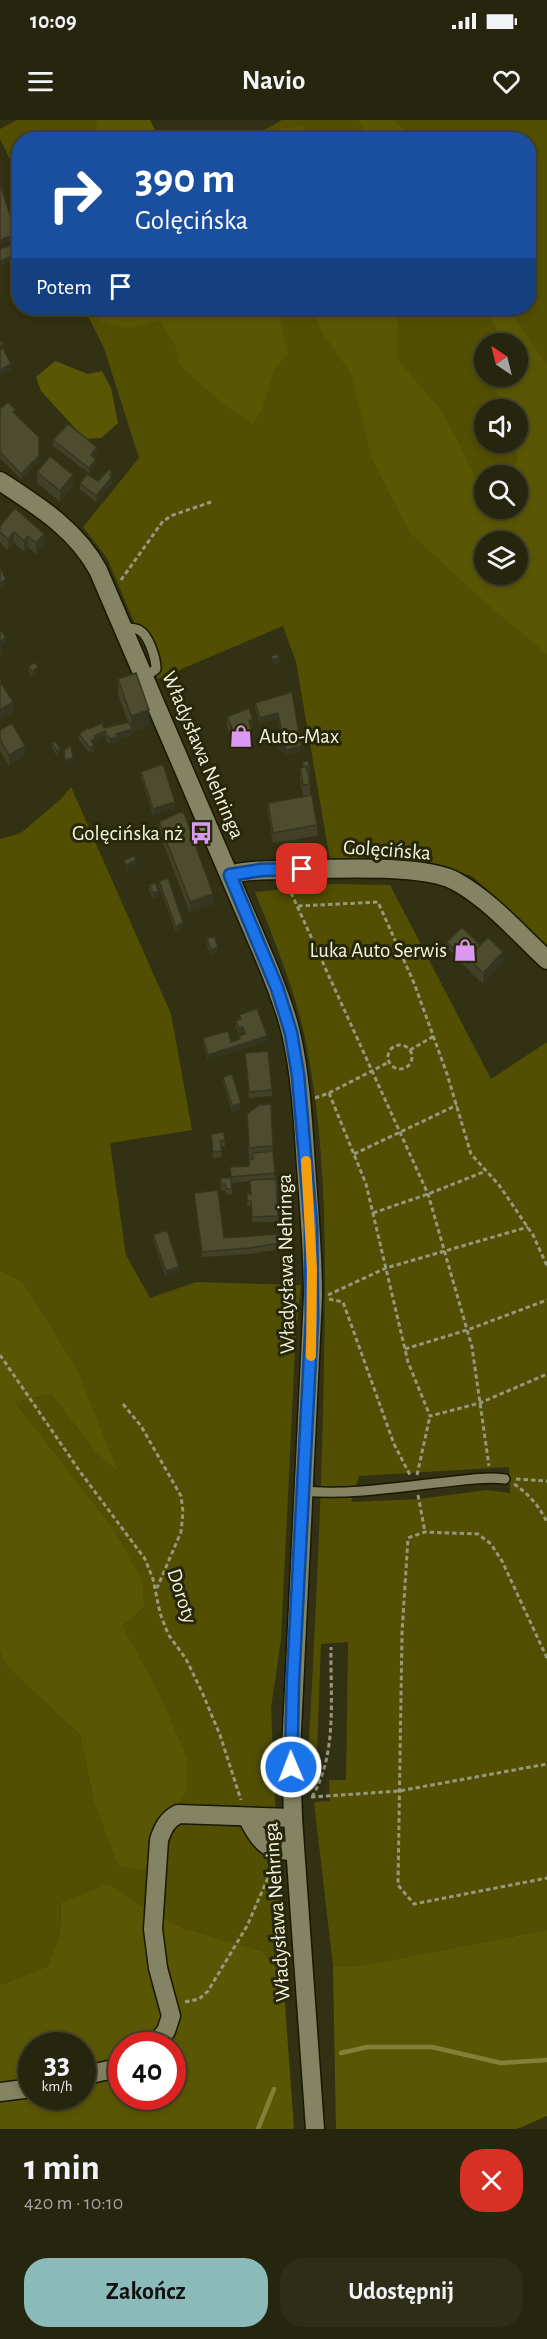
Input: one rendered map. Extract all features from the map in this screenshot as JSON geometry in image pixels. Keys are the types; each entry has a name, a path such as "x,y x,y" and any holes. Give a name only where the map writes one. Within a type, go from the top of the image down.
{"street":[{"name":"Władysława Nehringa","path":"0,481 71,532 90,555 124,628 230,875 278,992 291,1033 298,1075 311,1226 313,1283 291,1716 293,1818 289,1851 315,2129"},
{"name":"Golęcińska","path":"230,875 245,871 383,870 427,873 455,880 477,895 547,960"},
{"path":"165,2032 171,2016 158,1968 153,1929 159,1839 167,1822 178,1814 293,1818"},
{"path":"247,1817 256,1835 269,1848 289,1851"},
{"path":"0,2092 18,2090"}],"lane":[{"path":"303,1491 320,1493 415,1486 490,1477 505,1479"}],"path":[{"path":"106,587 118,584 163,521 212,502"},
{"path":"281,871 428,1194 472,1347 490,1477"},
{"path":"297,906 378,902 414,983 434,1036 471,1154 499,1185 528,1227 547,1266"},
{"path":"410,1050 434,1036"},
{"path":"400,1045 410,1050 411,1062 405,1067 394,1068 389,1062 388,1054 393,1047 400,1045"},
{"path":"311,1100 389,1062"},
{"path":"329,1093 366,1184 408,1362 430,1416 415,1486"},
{"path":"354,1154 457,1105"},
{"path":"373,1213 486,1171"},
{"path":"415,1486 394,1444 343,1302 323,1298 386,1268 528,1227"},
{"path":"405,1349 467,1330 547,1300"},
{"name":"Doroty","path":"0,1355 81,1473 145,1558 168,1634 186,1659 202,1692 220,1735 247,1817"},
{"path":"430,1416 480,1403 547,1374"},
{"path":"123,1404 141,1426 181,1496 183,1512 181,1532 156,1590"},
{"path":"505,1479 547,1481"},
{"path":"505,1479 529,1495 547,1522"},
{"path":"418,1499 425,1532"},
{"path":"547,1658 502,1561 491,1544 478,1534 425,1532 408,1538 402,1633 398,1885 414,1904 547,1878"},
{"path":"293,1818 305,1808 321,1781 329,1754 331,1647"},
{"path":"311,1797 399,1791 547,1764"},
{"path":"169,2006 199,1999 208,1991 247,1926 274,1864 289,1851"}],"shaded area":[{"path":"17,120 140,120 148,132 12,132 12,164 0,139 0,129"},
{"path":"96,120 150,120 156,132 98,132"},
{"path":"282,120 547,120 547,945 472,876 431,863 330,860 296,662 283,626 158,679 107,558 83,527 139,458 104,348 88,315 536,315 536,132 260,132"},
{"path":"358,120 393,120 406,132 364,132"},
{"path":"303,126 305,132 275,132 280,129"},
{"path":"100,315 278,315 288,354 275,368 261,412 253,424 227,407 180,366 176,347 160,320 128,329 100,321"},
{"path":"316,315 398,315 398,360 441,410 465,455 474,476 474,519 528,519 528,465 514,465 518,458 516,453 528,453 528,399 499,399 494,387 528,387 528,337 547,365 547,654 486,603 410,533 372,459 351,374 321,330"},
{"path":"488,315 513,315 525,333 495,333 496,329"},
{"path":"55,361 88,374 102,371 111,388 118,423 101,438 85,439 41,391 36,377"},
{"path":"71,787 171,1014 192,1130 110,1143 126,1255 150,1298 196,1282 301,1285 296,1330 281,1639 271,1708 283,1976 262,1951 183,1928 150,1912 61,1903 60,1933 48,1966 0,1985 0,1652 8,1666 80,1735 93,1798 157,1689 123,1626 144,1607 110,1524 15,1402 51,1394 93,1449 75,1365 23,1282 0,1270 0,839 21,833 61,799"},
{"path":"334,884 390,885 491,1079 547,1042 547,1930 364,1965 333,1966 314,1802 330,1801 329,1780 346,1780 348,1642 321,1644 316,1779 307,1782 320,1520 325,1321 324,1200 318,1119 305,1038 296,1001 255,892","holes":["509,1467 510,1493 486,1490 419,1499 351,1502 359,1476"]},
{"path":"0,1270 23,1282 75,1365 118,1472 93,1449 51,1394 15,1402 110,1524 142,1580 144,1607 123,1626 157,1689 187,1758 187,1791 159,1833 144,1871 118,1865 93,1798 80,1735 7,1666 0,1652"},
{"path":"108,1884 150,1912 183,1928 262,1951 283,1976 294,2129 0,2129 0,1985 48,1966 60,1933 61,1903"},
{"path":"547,1930 547,2116 517,2129 336,2129 333,1966 364,1965"}],"building":[{"path":"0,183 12,221 12,236 0,240"},
{"path":"12,245 12,256 0,261 0,249"},
{"path":"3,348 11,364 0,370 0,350"},
{"path":"8,402 16,410 13,412 39,437 39,456 21,474 0,452 0,409"},
{"path":"68,424 97,447 91,455 96,459 89,468 53,440"},
{"path":"50,456 73,475 60,491 37,472"},
{"path":"109,469 112,477 96,496 80,483 87,474 98,481"},
{"path":"15,508 44,534 36,543 28,536 24,541 14,532 8,539 0,532 0,526"},
{"path":"0,567 6,580 0,583"},
{"path":"0,629 6,637 1,641 0,639"},
{"path":"278,654 279,658 273,660 271,656"},
{"path":"35,662 38,667 32,672 29,666"},
{"path":"136,673 149,710 131,716 118,679"},
{"path":"0,681 13,702 0,710"},
{"path":"292,692 301,746 286,750 285,745 280,747 278,739 283,738 278,713 260,718 255,703"},
{"path":"249,708 253,719 249,721 252,730 235,736 227,717"},
{"path":"129,722 132,729 116,734 117,737 110,739 105,731 94,736 96,738 91,741 94,745 90,748 79,734 102,723 104,728"},
{"path":"12,723 25,746 9,755 0,740 0,730"},
{"path":"55,741 60,749 57,751 52,743"},
{"path":"71,746 73,758 65,760 64,750"},
{"path":"308,761 310,771 307,771 307,766 303,767 302,762"},
{"path":"163,764 175,802 153,809 141,772"},
{"path":"307,766 310,784 303,785 300,768"},
{"path":"312,795 317,825 273,833 268,803"},
{"path":"180,812 184,813 213,894 190,902 159,822"},
{"path":"134,856 136,860 126,865 124,860"},
{"path":"168,878 183,922 176,927 159,881"},
{"path":"155,883 159,891 153,893 149,885"},
{"name":"Luka Auto Serwis","path":"462,927 480,945 468,958 468,963 447,942"},
{"path":"214,936 218,947 211,950 207,939"},
{"path":"488,937 503,952 483,973 468,958"},
{"path":"257,1008 267,1036 208,1055 203,1038 228,1031 231,1042 240,1039 239,1036 245,1034 243,1027 239,1028 236,1021 241,1019 239,1015"},
{"path":"268,1051 272,1090 249,1092 245,1053"},
{"path":"232,1074 241,1103 232,1106 223,1077"},
{"path":"271,1104 273,1146 249,1148 247,1114 259,1105"},
{"path":"224,1132 225,1140 220,1141 222,1151 213,1152 211,1134"},
{"path":"273,1151 275,1173 231,1177 230,1167 249,1166 249,1159 253,1159 253,1153"},
{"path":"220,1178 231,1178 232,1189 226,1189 225,1184 221,1184"},
{"path":"276,1179 278,1216 252,1217 251,1201 247,1201 247,1194 251,1194 250,1180"},
{"path":"218,1190 224,1238 280,1234 281,1243 202,1252 194,1193"},
{"path":"167,1230 179,1267 166,1271 153,1235"}],"waterway":[{"path":"341,2053 367,2047 432,2047 501,2063 547,2060"},
{"path":"258,2129 274,2089"}],"slow traffic":[{"path":"306,1161 311,1226 311,1356"}],"place":[{"name":"Auto-Max","path":"241,736"},
{"name":"Golęcińska nż","path":"201,833"},
{"name":"Luka Auto Serwis","path":"465,950"}],"route":[{"path":"291,1767 293,1680 312,1318 311,1226 298,1075 291,1033 277,988 230,875 261,870 302,869"}]}
